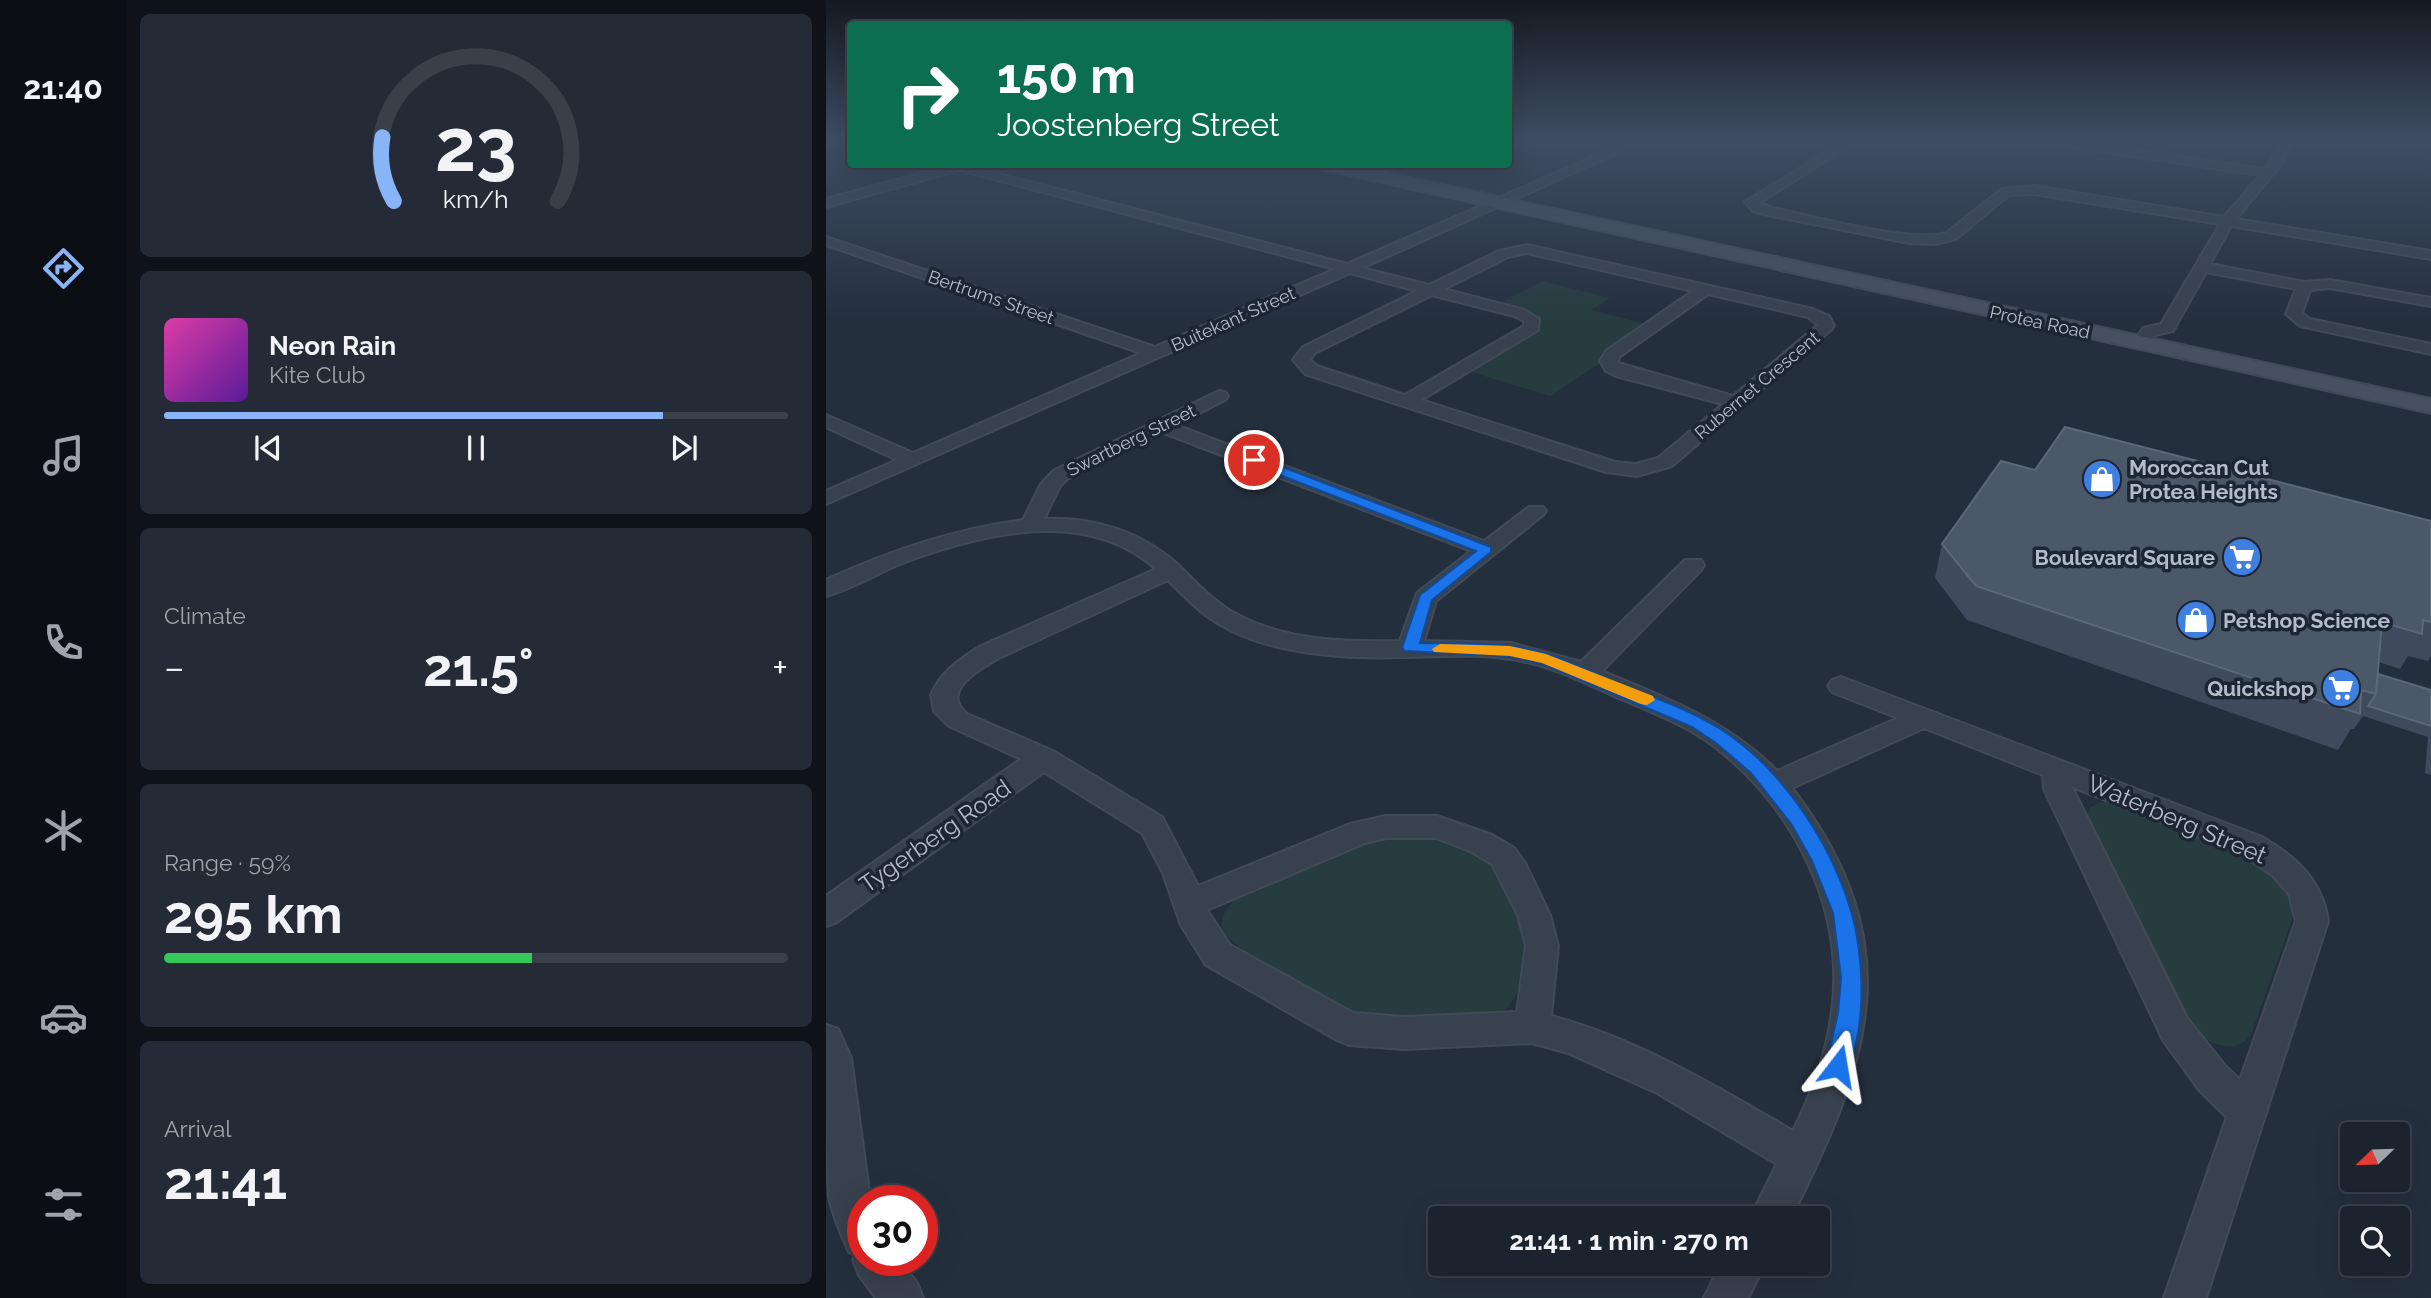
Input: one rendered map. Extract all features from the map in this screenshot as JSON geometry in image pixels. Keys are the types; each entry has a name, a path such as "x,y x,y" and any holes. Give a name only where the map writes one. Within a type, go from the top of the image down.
{"street":[{"path":"1094,201 1519,313 1533,323 1527,331 1408,400"},
{"name":"Protea Road","path":"1494,201 1877,287 2161,338 2431,391"},
{"name":"Buitekant Street","path":"826,498 1504,201"},
{"path":"1753,201 1751,202 1757,208 1772,212 1920,240 1951,236 1995,201"},
{"path":"2103,201 2431,255"},
{"path":"2161,338 2228,221 2245,201"},
{"name":"Bertrums Street","path":"826,241 1157,353"},
{"name":"Rubernet Crescent","path":"1527,249 1813,314 1826,323 1824,330 1665,462 1648,469 1629,470 1613,468 1311,370 1301,360 1309,350 1431,290 1503,254 1527,249"},
{"path":"2204,267 2304,286 2330,284 2431,302"},
{"path":"2304,286 2294,314 2305,323 2431,349"},
{"path":"1706,289 1612,354 1608,361 1612,368 1622,372 1736,402"},
{"name":"Protea Road","path":"2161,338 2431,406"},
{"name":"Swartberg Street","path":"1030,526 1055,479 1219,396"},
{"path":"826,420 913,460"},
{"path":"1160,425 1486,550"},
{"path":"1410,648 1425,598 1536,510"},
{"path":"826,589 884,562 987,531 1030,526 1088,528 1120,536 1143,548 1222,616 1237,624 1311,645 1510,651 1546,659 1585,673 1698,723 1740,752 1773,785 1798,820 1833,885 1843,913 1852,978 1843,1048 1832,1084 1776,1206"},
{"path":"1585,673 1693,565"},
{"path":"1170,571 990,652 965,667 948,685 945,704 952,716 1043,758 1152,825 1169,853 1191,902 1197,925 1218,955 1349,1029 1404,1033 1532,1027 1580,1040 1661,1075 1799,1156"},
{"name":"Waterberg Street","path":"1841,687 2251,845 2287,868 2307,896 2312,921 2185,1298"},
{"path":"1773,785 1923,718"},
{"name":"Tygerberg Road","path":"826,913 1043,758"},
{"name":"Waterberg Street","path":"2056,769 2058,789 2175,1029 2213,1079 2248,1112"},
{"path":"1191,902 1360,832 1419,825 1448,829 1493,848 1503,856 1514,872 1534,915 1542,946 1532,1027"},
{"path":"826,1041 833,1058 848,1185"},
{"path":"886,1276 902,1298"},
{"path":"1725,1298 1737,1276"}],"green space":[{"path":"1542,281 1610,298 1591,310 1646,324 1601,354 1599,364 1550,396 1468,371 1538,329 1540,322 1531,313 1499,304"},
{"path":"2101,802 2110,802 2238,850 2266,866 2292,896 2293,917 2251,1035 2244,1042 2236,1046 2219,1045 2202,1036 2189,1023 2087,819 2089,808"},
{"path":"1421,837 1457,846 1483,859 1495,870 1511,898 1522,928 1525,954 1519,987 1504,1010 1480,1017 1463,1018 1378,1017 1359,1014 1247,954 1222,931 1222,919 1226,910 1241,895 1359,845 1383,839"}],"building":[{"path":"2065,427 2431,521 2431,622 2423,620 2422,634 2382,622 2376,694 2361,690 2360,714 1976,586 1942,544 2001,461 2035,470"},
{"path":"2378,674 2431,690 2431,726 2368,706 2376,694"}],"slow traffic":[{"path":"1440,649 1510,651 1546,659 1647,700"}],"place":[{"name":"Moroccan Cut Protea Heights","path":"2102,479"},
{"name":"Boulevard Square","path":"2242,557"},
{"name":"Petshop Science","path":"2196,620"},
{"name":"Quickshop","path":"2341,688"}],"route":[{"path":"1254,460 1486,550 1425,598 1410,648 1510,651 1546,659 1673,710 1722,738 1758,768 1798,820 1821,859 1843,913 1852,978 1850,1013 1838,1066"}]}
